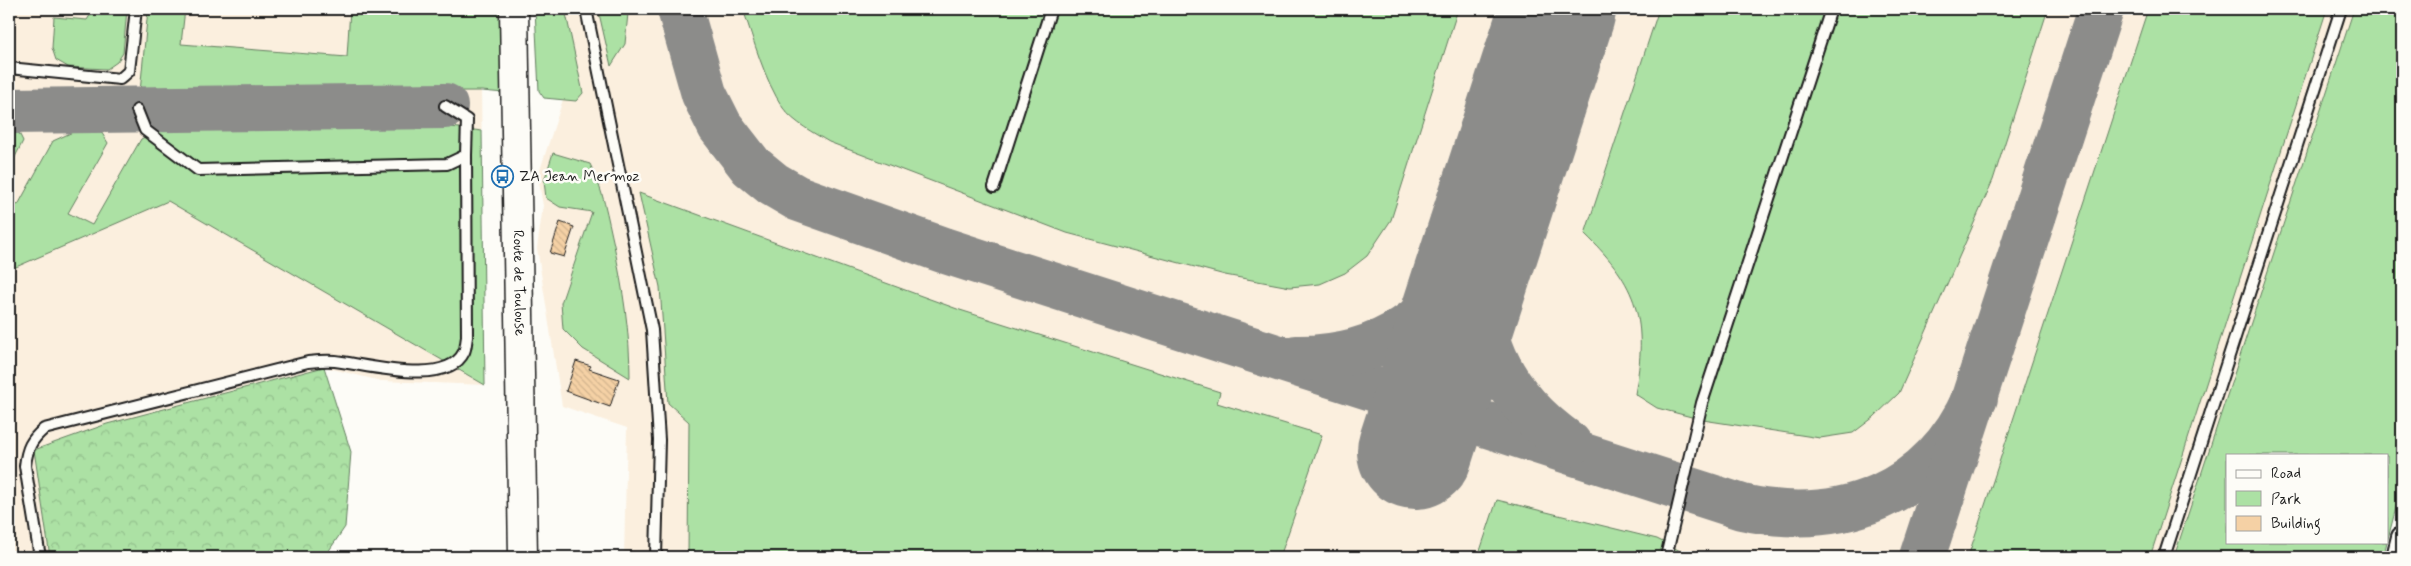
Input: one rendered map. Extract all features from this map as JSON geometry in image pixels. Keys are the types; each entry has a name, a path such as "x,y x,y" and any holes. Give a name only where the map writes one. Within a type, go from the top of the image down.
{"main road":[{"name":"Route de Toulouse","path":"514,9 523,557"}],"street":[{"path":"2397,557 2402,537"}],"lane":[{"path":"9,68 120,79 129,71 136,9"},
{"path":"586,9 652,330 659,440 656,557"},
{"path":"994,187 1051,9"},
{"path":"1666,557 1702,403 1831,9"},
{"path":"2164,557 2341,9"},
{"path":"40,557 26,466 26,452 32,438 44,429 308,362 333,360 407,372 441,369 454,363 463,354 467,337 466,156 468,120 445,106"},
{"path":"137,110 145,130 198,170 448,164 466,156"}],"shaded area":[{"path":"9,9 480,9 485,385 381,381 324,367 107,424 34,450 50,557 9,557"},
{"path":"559,9 2402,9 2402,414 2387,454 2226,454 2226,544 2245,544 2364,557 624,557 627,428 562,406 537,248 543,206 538,176 572,72"}],"green space":[{"path":"94,9 127,9 123,53 117,62 107,69 68,67 56,60 52,48 54,17 87,20"},
{"path":"148,9 185,9 181,44 347,57 350,9 501,9 504,93 482,91 140,92"},
{"path":"535,9 565,9 583,93 576,101 544,98 539,91"},
{"path":"598,9 626,9 628,13 625,44 611,66"},
{"path":"743,9 1458,9 1391,220 1367,256 1345,273 1320,284 1290,287 1225,275 1067,233 829,142 798,123 783,108 770,85"},
{"path":"1659,9 2048,9 1993,180 1899,393 1874,417 1853,433 1820,438 1703,420 1657,408 1635,394 1640,346 1639,325 1635,306 1628,288 1617,271 1585,234"},
{"path":"2148,9 2327,9 2150,557 1968,557"},
{"path":"2354,9 2402,9 2402,485 2388,538 2388,454 2226,454 2226,544 2386,544 2383,557 2174,557"},
{"path":"428,124 482,131 485,385 168,201 9,270 9,200 18,205 53,141 75,131 100,130 108,143 68,213 92,225 141,139 158,130"},
{"path":"9,133 19,133 23,141 9,169"},
{"path":"553,153 590,164 599,184 614,245 623,295 629,344 630,378 583,349 563,329 561,303 592,212 560,207 546,198 544,181"},
{"path":"639,193 960,310 1220,392 1217,403 1322,435 1280,557 688,557 689,422 668,403 660,287"},
{"path":"324,367 351,452 345,527 328,552 328,557 50,557 34,450 107,424"},
{"path":"1497,500 1657,539 1692,557 1478,557"}],"building":[{"path":"560,222 574,227 564,257 550,253"},
{"path":"576,361 591,366 589,369 619,379 610,407 566,391"}],"taxiway":[{"path":"680,9 704,94 720,126 751,166 773,184 797,198 943,250 1742,507 1779,513 1814,513 1848,507 1880,497 1908,480 1934,459 1957,431 1975,398"},
{"path":"1922,557 2101,9"},
{"path":"9,111 445,106"},
{"path":"1482,244 1481,305 1486,332 1494,357 1507,381 1523,403 1544,424 1569,444"},
{"path":"1296,358 1328,356 1357,351 1382,341 1405,328 1426,312 1446,292 1482,244"}],"runway":[{"path":"1415,451 1558,9"}],"place":[{"name":"ZA Jean Mermoz","path":"503,177"}]}
